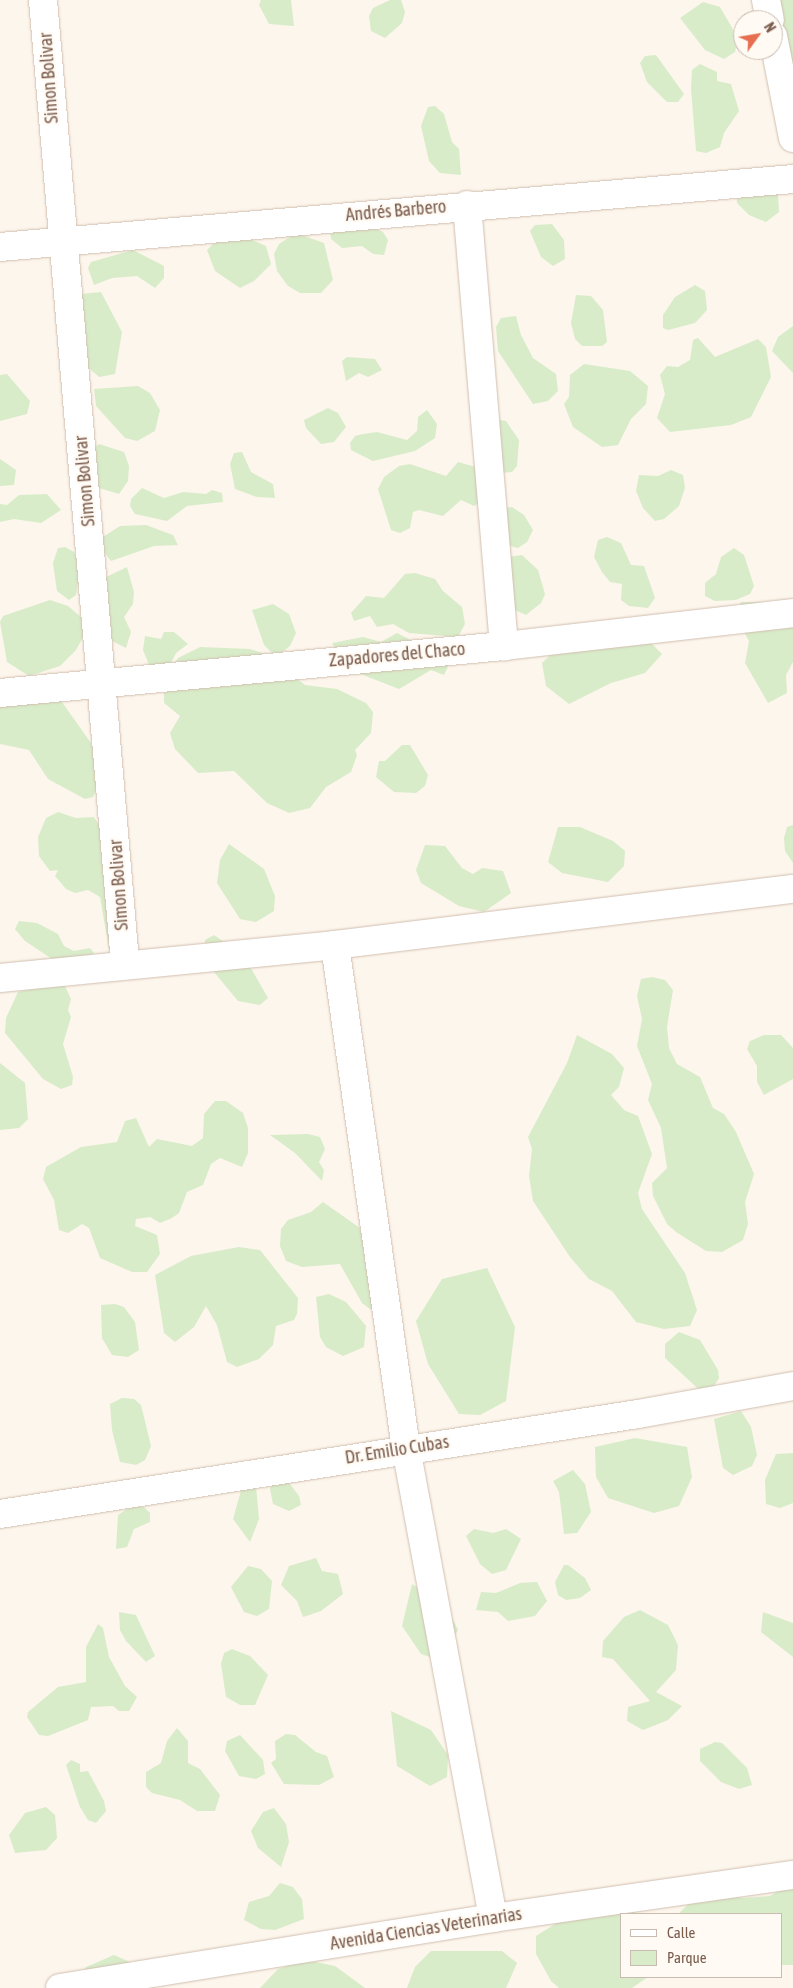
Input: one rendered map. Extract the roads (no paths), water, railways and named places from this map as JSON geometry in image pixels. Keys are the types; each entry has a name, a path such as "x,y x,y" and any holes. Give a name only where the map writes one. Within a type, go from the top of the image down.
{"street":[{"name":"Simon Bolivar","path":"43,0 62,242 104,680 125,963"},
{"path":"778,60 793,138"},
{"name":"Andrés Barbero","path":"0,247 467,205 793,179"},
{"path":"467,205 504,646"},
{"name":"Zapadores del Chaco","path":"0,693 104,680 504,646 793,613"},
{"path":"0,978 125,963 335,945 793,889"},
{"path":"335,945 406,1448 492,1918"},
{"name":"Dr. Emilio Cubas","path":"0,1514 406,1448 638,1414 793,1386"},
{"name":"Avenida Ciencias Veterinarias","path":"60,1988 492,1918 793,1875"}]}
